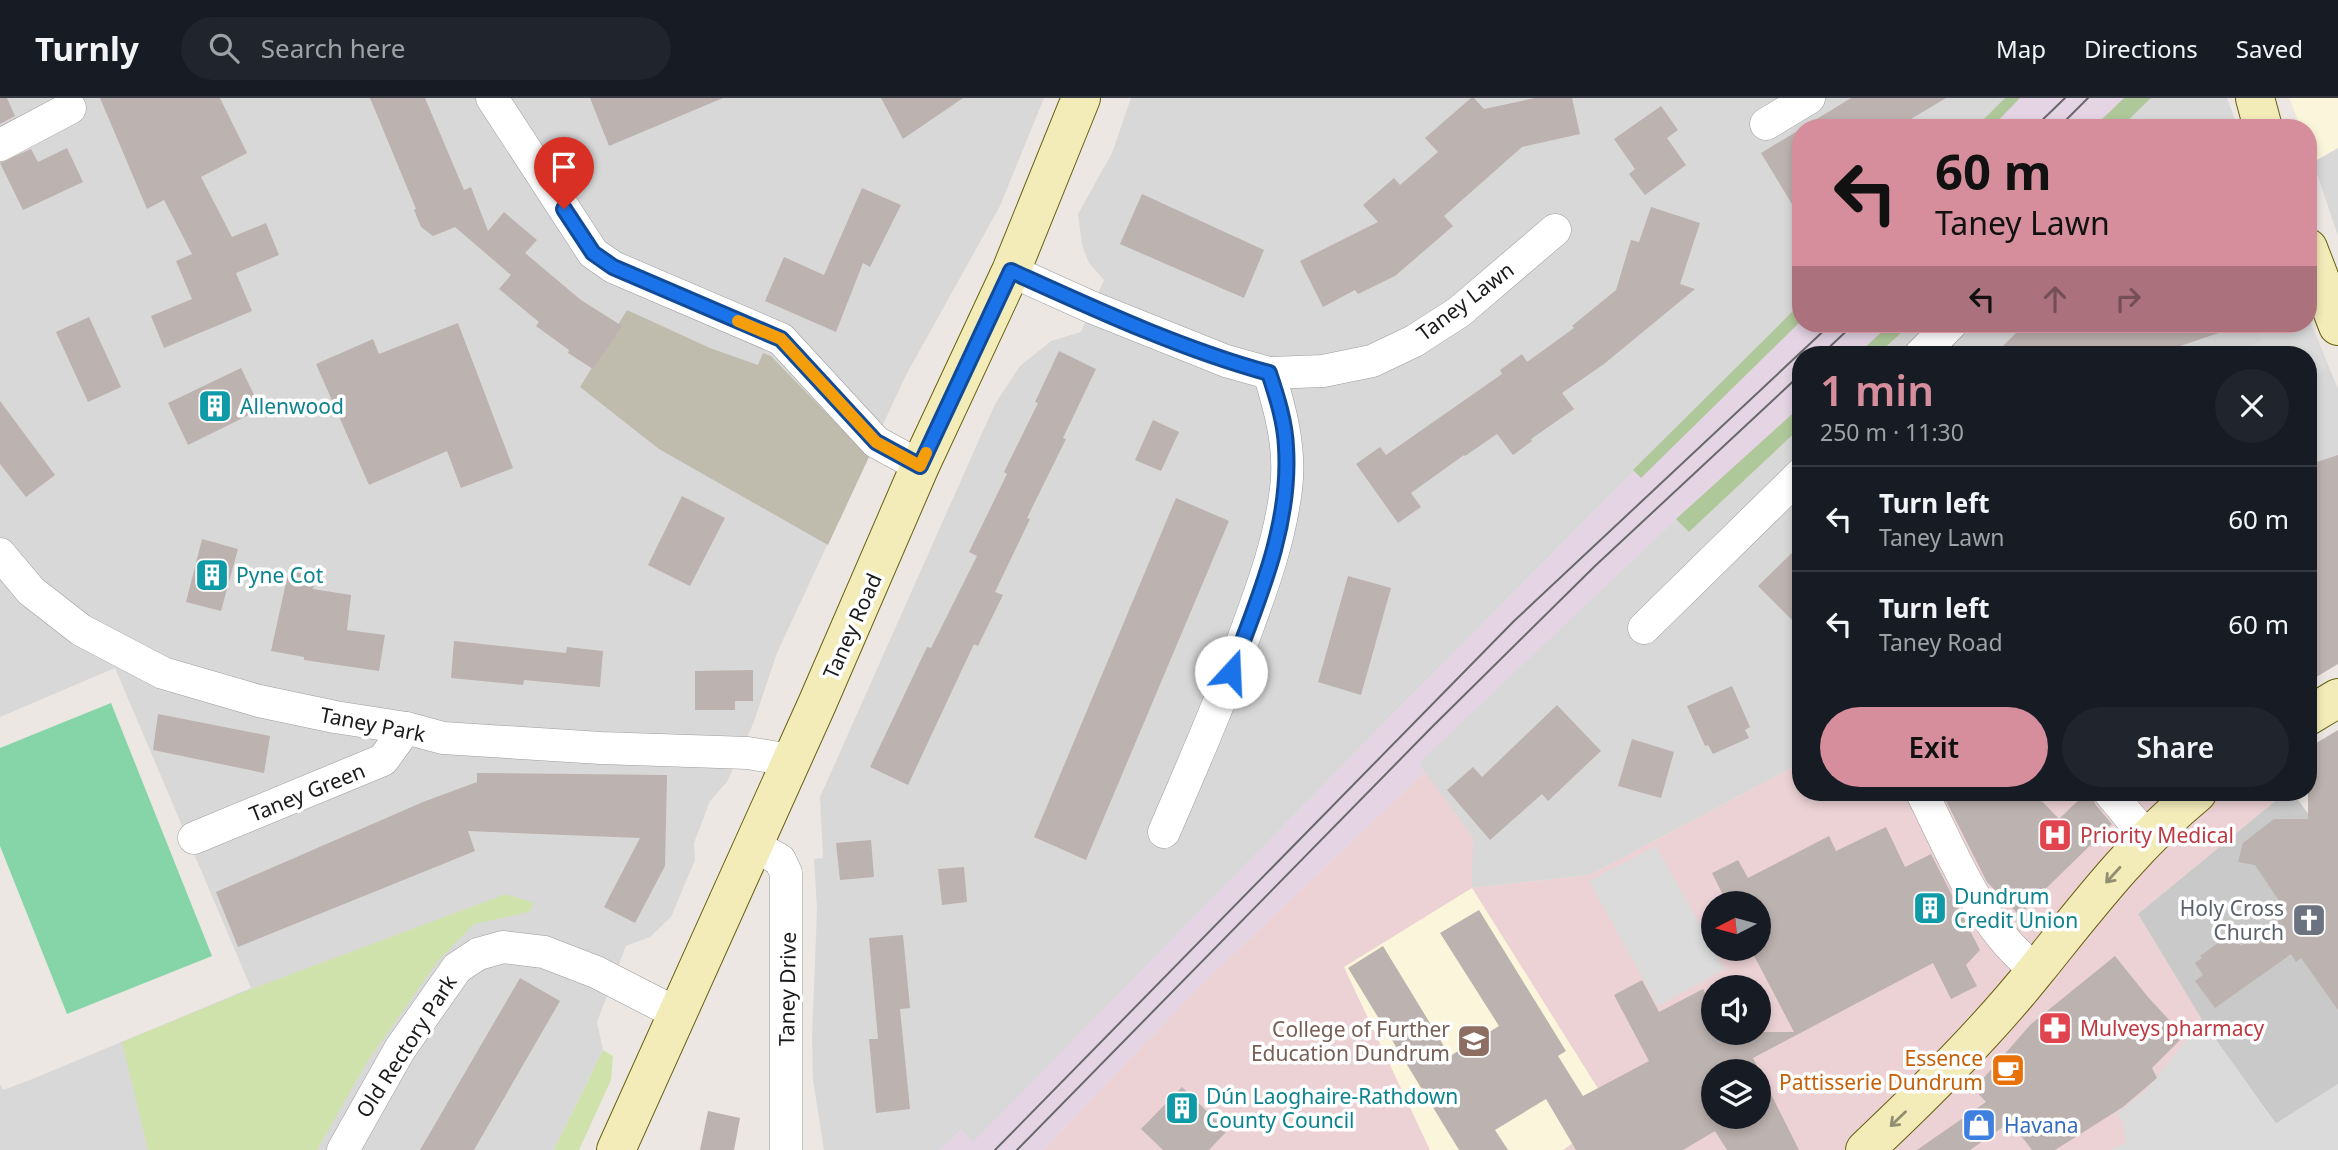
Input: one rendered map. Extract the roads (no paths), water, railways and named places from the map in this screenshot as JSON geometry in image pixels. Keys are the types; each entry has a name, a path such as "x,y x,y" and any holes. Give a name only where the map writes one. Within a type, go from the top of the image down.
{"main road":[{"name":"Taney Road","path":"615,1150 854,621 920,466 1011,271 1081,98"},
{"path":"2255,98 2261,119"},
{"path":"2317,271 2338,326"},
{"path":"2317,711 2338,698"},
{"path":"1866,1150 1926,1092 2036,970 2114,873 2187,801"}],"street":[{"path":"492,98 593,253 613,267 781,339 876,442 920,466"},
{"path":"1766,124 1809,98"},
{"path":"0,145 70,107"},
{"name":"Taney Lawn","path":"1011,271 1091,307 1226,361 1269,373 1323,371 1372,361 1414,341 1459,312 1555,230"},
{"path":"1929,346 1942,333"},
{"path":"1164,832 1223,694 1271,562 1286,488 1286,446 1279,406 1269,373"},
{"path":"1644,628 1792,483"},
{"name":"Taney Park","path":"0,554 31,591 81,630 163,673 259,701 406,728 443,738 601,748 748,753 790,760"},
{"name":"Taney Green","path":"194,838 383,760 406,728"},
{"path":"1926,801 1987,916 2009,947 2036,970"},
{"path":"2117,801 2148,839"},
{"name":"Taney Drive","path":"753,845 780,860 787,880 786,1150"},
{"name":"Old Rectory Park","path":"342,1150 414,1028 457,968 478,954 503,947 544,952 596,972 676,1013"}],"tram line":[{"path":"2043,119 2065,98"},
{"path":"2067,119 2088,98"},
{"path":"1808,346 1821,333"},
{"path":"1831,346 1844,333"},
{"path":"995,1150 1514,621 1792,361"},
{"path":"1017,1150 1432,727 1595,566 1792,382"}],"place":[{"name":"Allenwood","path":"215,406"},
{"name":"Pyne Cot","path":"212,575"},
{"name":"Priority Medical","path":"2055,835"},
{"name":"Dundrum Credit Union","path":"1930,908"},
{"name":"Holy Cross Church","path":"2309,920"},
{"name":"Mulveys pharmacy","path":"2055,1028"},
{"name":"College of Further Education Dundrum","path":"1474,1041"},
{"name":"Essence Pattisserie Dundrum","path":"2008,1070"},
{"name":"Dún Laoghaire-Rathdown County Council","path":"1182,1108"},
{"name":"Havana","path":"1979,1125"}]}
